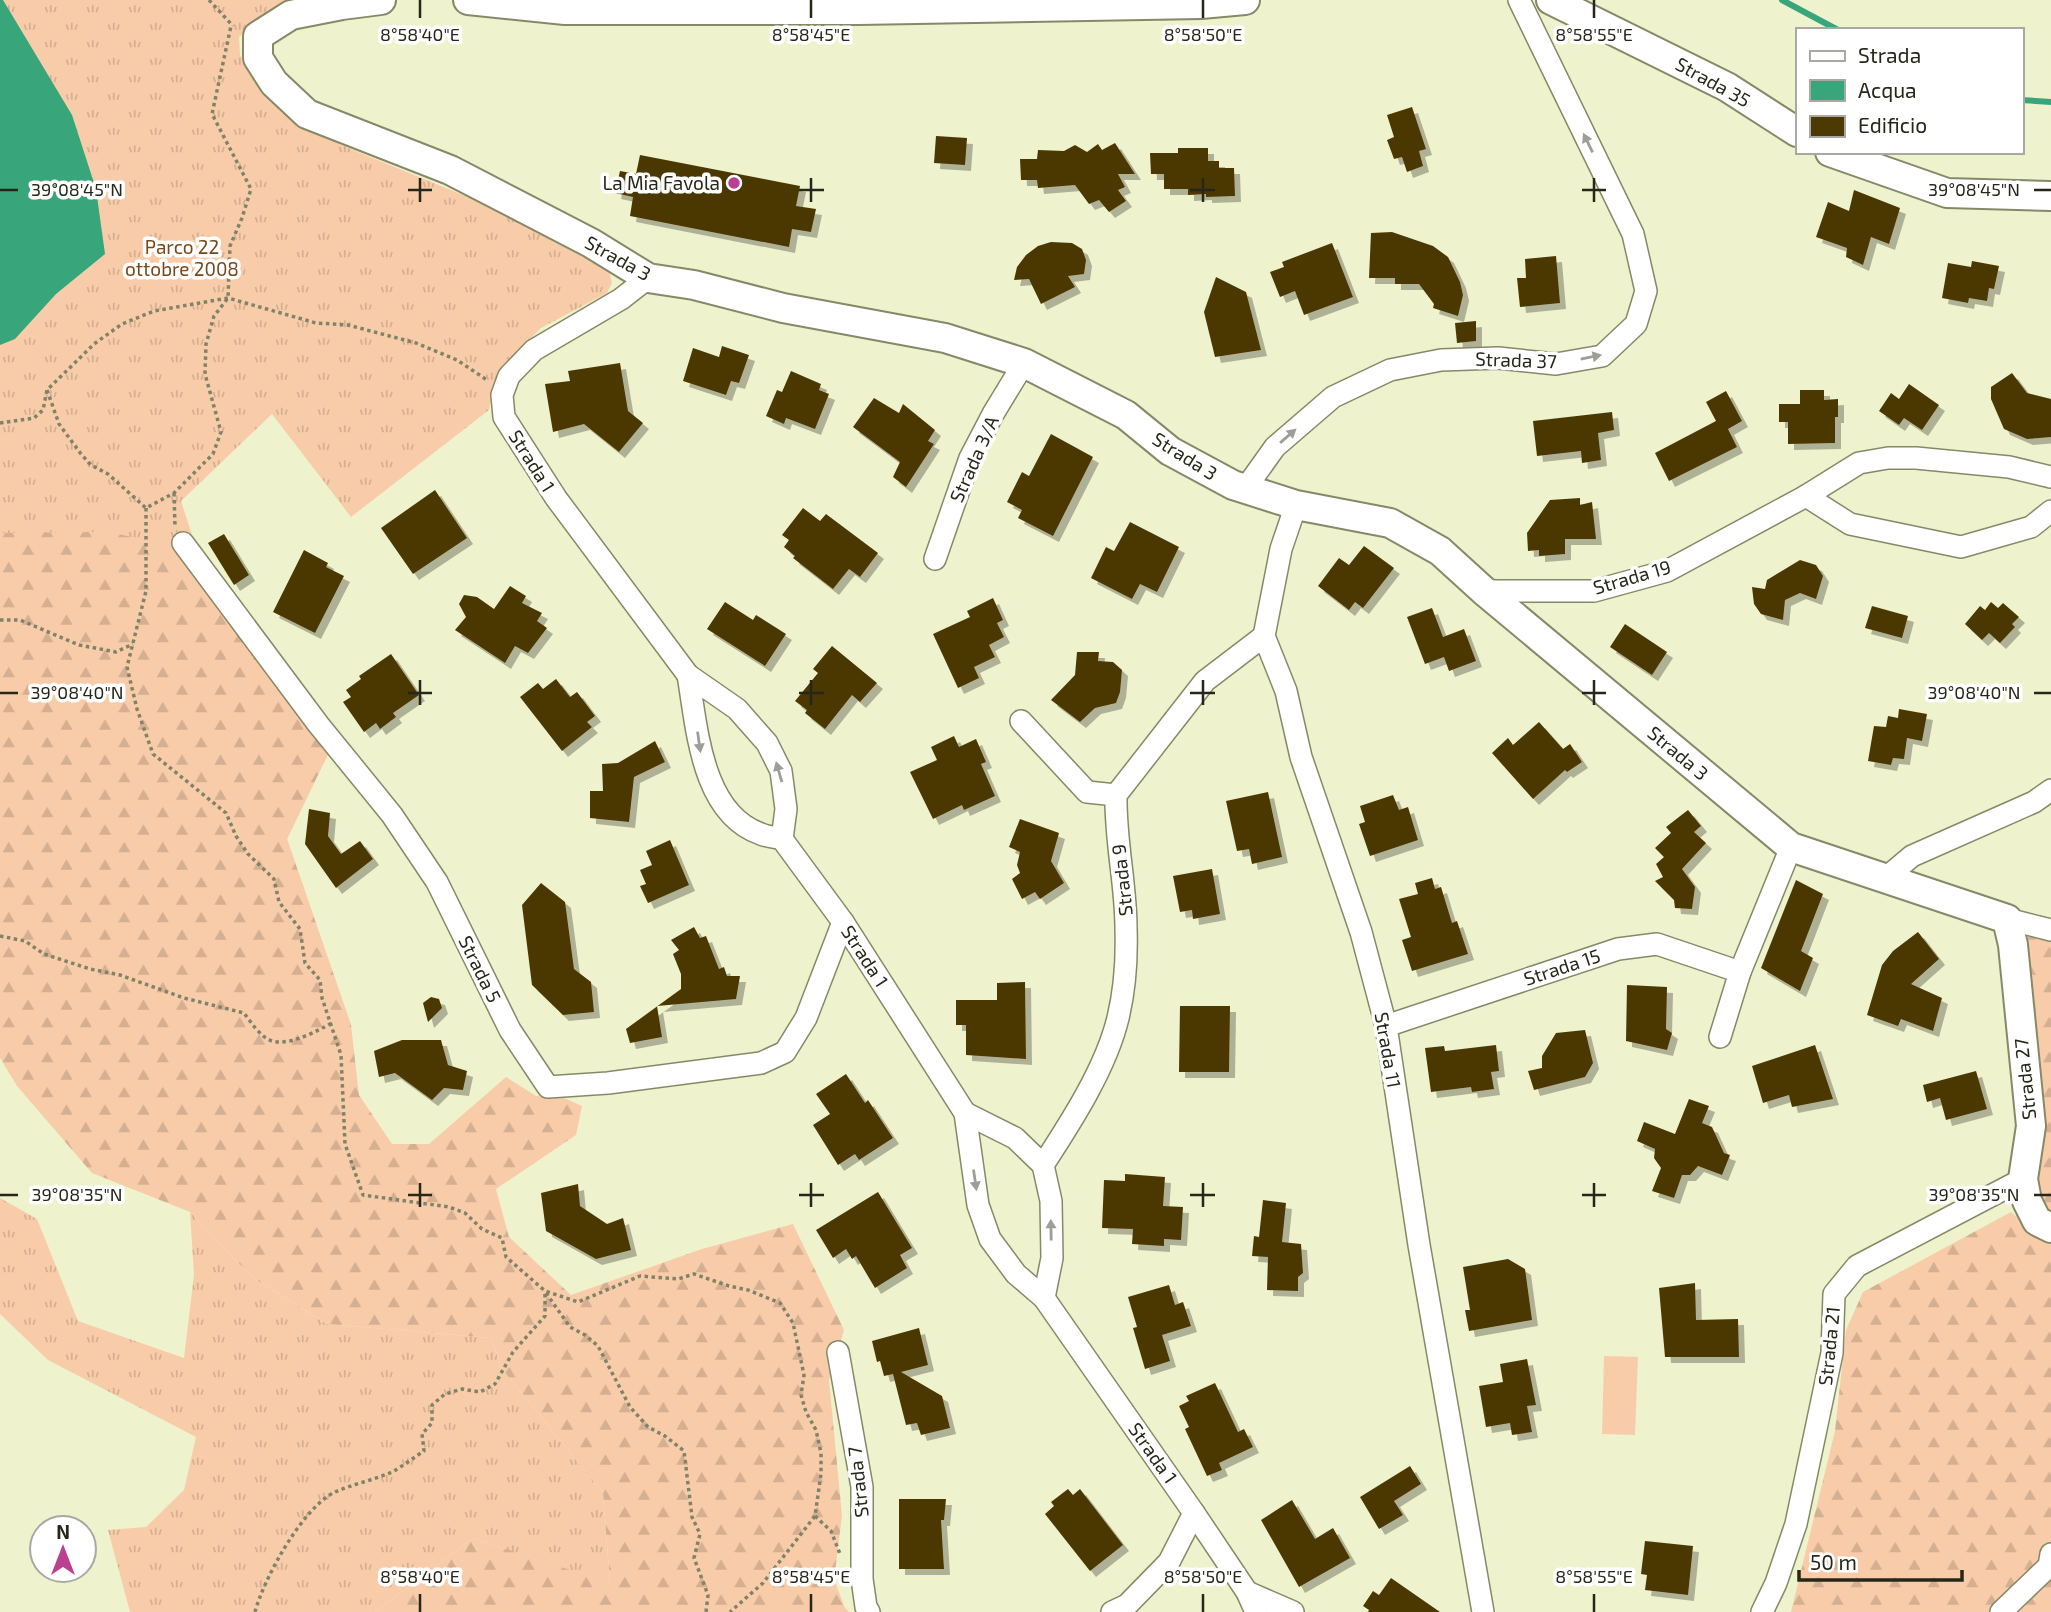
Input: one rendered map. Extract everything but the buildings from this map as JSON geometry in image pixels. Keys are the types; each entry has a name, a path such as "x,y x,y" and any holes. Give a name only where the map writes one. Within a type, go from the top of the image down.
{"street":[{"name":"Strada 3","path":"381,0 291,15 258,36 258,58 274,83 307,114 450,170 581,238 648,278 694,285 783,308 945,338 1024,363 1126,415 1170,452 1233,485 1296,505 1390,523 1440,551 1484,591 1791,847 2007,919 2051,930"},
{"path":"468,0 565,10 859,10 1201,4 1245,0"},
{"name":"Strada 37","path":"1245,489 1275,447 1333,397 1390,370 1441,359 1498,358 1556,363 1602,356 1636,324 1646,291 1633,234 1519,0"},
{"name":"Strada 35","path":"1551,0 1727,87 1796,131"},
{"path":"1836,154 1947,193 2051,196"},
{"path":"502,395 509,376 534,351 621,299 648,278"},
{"name":"Strada 3/A","path":"935,559 970,458 1024,363"},
{"name":"Strada 1","path":"502,395 504,417 556,498 688,675 737,709 767,743 781,771 786,809 782,839"},
{"name":"Strada 19","path":"1484,591 1594,591 1667,571 1806,496 1859,463 1888,458 1916,458 2009,467 2051,477"},
{"path":"1806,496 1850,524 1961,547 2031,527 2051,511"},
{"path":"1021,721 1087,792 1116,795 1205,681 1264,636 1280,549 1296,505"},
{"name":"Strada 5","path":"183,543 318,724 393,815 437,882 510,1030 548,1087 608,1083 761,1063 785,1052 806,1018 843,922"},
{"name":"Strada 11","path":"1264,636 1286,691 1301,757 1361,932 1386,1026 1419,1245 1483,1612"},
{"name":"Strada 1","path":"688,675 700,753 710,783 736,819 759,834 782,839 843,922 965,1113 978,1205 990,1239 1016,1274 1044,1298 1194,1513 1247,1592 1256,1612"},
{"path":"1887,877 1912,856 2034,802 2051,790"},
{"name":"Strada 9","path":"1043,1165 1064,1133 1099,1067 1118,1020 1124,980 1126,926 1115,816 1116,795"},
{"path":"1720,1037 1740,972 1791,847"},
{"name":"Strada 27","path":"2007,919 2013,945 2031,1126 2023,1179 2027,1202 2037,1221 2051,1228"},
{"name":"Strada 15","path":"1386,1026 1618,948 1657,944 1740,972"},
{"path":"965,1113 1015,1138 1043,1165 1051,1202 1052,1258 1044,1298"},
{"name":"Strada 21","path":"1762,1612 1776,1583 1796,1524 1832,1353 1835,1294 1857,1266 2023,1179"},
{"name":"Strada 7","path":"838,1352 862,1487 862,1579 869,1612"},
{"path":"1112,1612 1127,1605 1169,1562 1194,1513"},
{"path":"2001,1612 2049,1566 2051,1554"},
{"path":"1247,1592 1293,1612"}],"path":[{"path":"146,508 174,493 213,454 221,432 205,374 206,344 214,316 228,298 230,246 251,190 212,114 231,26 209,0"},
{"path":"0,423 34,418 43,410 47,390 94,344 122,324 154,311 228,298 316,323 348,325 416,343 457,360 482,375 502,395"},
{"path":"47,390 60,424 81,454 146,508 146,591 127,667 138,709 153,754 226,813 248,854 274,879 279,902 300,929 304,963 320,980 322,999 341,1055 345,1144 363,1195 449,1207 466,1213 482,1229 502,1238 506,1257 545,1291 570,1327 586,1335 598,1346 630,1407 648,1427 666,1436 684,1451 692,1517 700,1534 694,1558 708,1595 706,1612"},
{"path":"174,493 175,527 183,543"},
{"path":"0,620 20,620 79,645 116,652 133,644"},
{"path":"0,936 25,941 44,954 67,962 120,975 184,998 244,1013 255,1028 272,1041 303,1038 332,1023"},
{"path":"545,1291 578,1302 640,1276 678,1279 695,1274 780,1303 793,1323 804,1375 801,1395 806,1412 817,1430 821,1453 815,1516 763,1583 730,1612"},
{"path":"255,1612 260,1594 274,1567 307,1515 333,1493 392,1471 424,1451 422,1434 432,1423 432,1405 445,1394 462,1389 480,1392 495,1384 513,1352 545,1316 545,1291"}],"green space":[{"name":"Parco 22 ottobre 2008","path":"0,0 308,0 266,16 239,37 240,55 256,78 301,121 341,145 536,225 593,257 609,271 612,283 607,293 541,328 507,362 495,379 489,410 351,517 272,414 181,501 192,535 181,548 330,750 287,839 351,1025 321,1018 0,868"},
{"path":"108,532 181,547 330,750 287,839 351,1025 359,1095 392,1144 429,1144 506,1077 536,1096 562,1097 582,1106 576,1135 496,1189 509,1237 571,1295 702,1249 793,1224 844,1330 829,1380 842,1516 834,1579 849,1612 375,1612 473,1538 610,1583 603,1493 502,1369 491,1338 327,1324 253,1278 190,1212 92,1173 17,1086 0,1058 0,533"},
{"path":"2038,933 2051,937 2051,1214 2036,1192 2022,946 2027,938"},
{"path":"0,1198 37,1219 78,1321 184,1358 194,1275 190,1212 253,1278 327,1324 491,1338 502,1369 603,1493 610,1584 473,1538 375,1612 130,1612 108,1530 146,1527 184,1490 196,1437 48,1360 0,1314"},
{"path":"2011,1212 2038,1235 2051,1242 2051,1612 1791,1612 1835,1431 1846,1330 1863,1292"},
{"path":"1604,1356 1638,1357 1635,1435 1602,1434"}],"water":[{"path":"0,0 3,0 72,115 96,189 105,254 56,294 15,339 0,345"}],"waterway":[{"path":"1782,0 1834,28"},
{"path":"2023,100 2051,102"}],"place":[{"name":"La Mia Favola","path":"734,183"}]}
